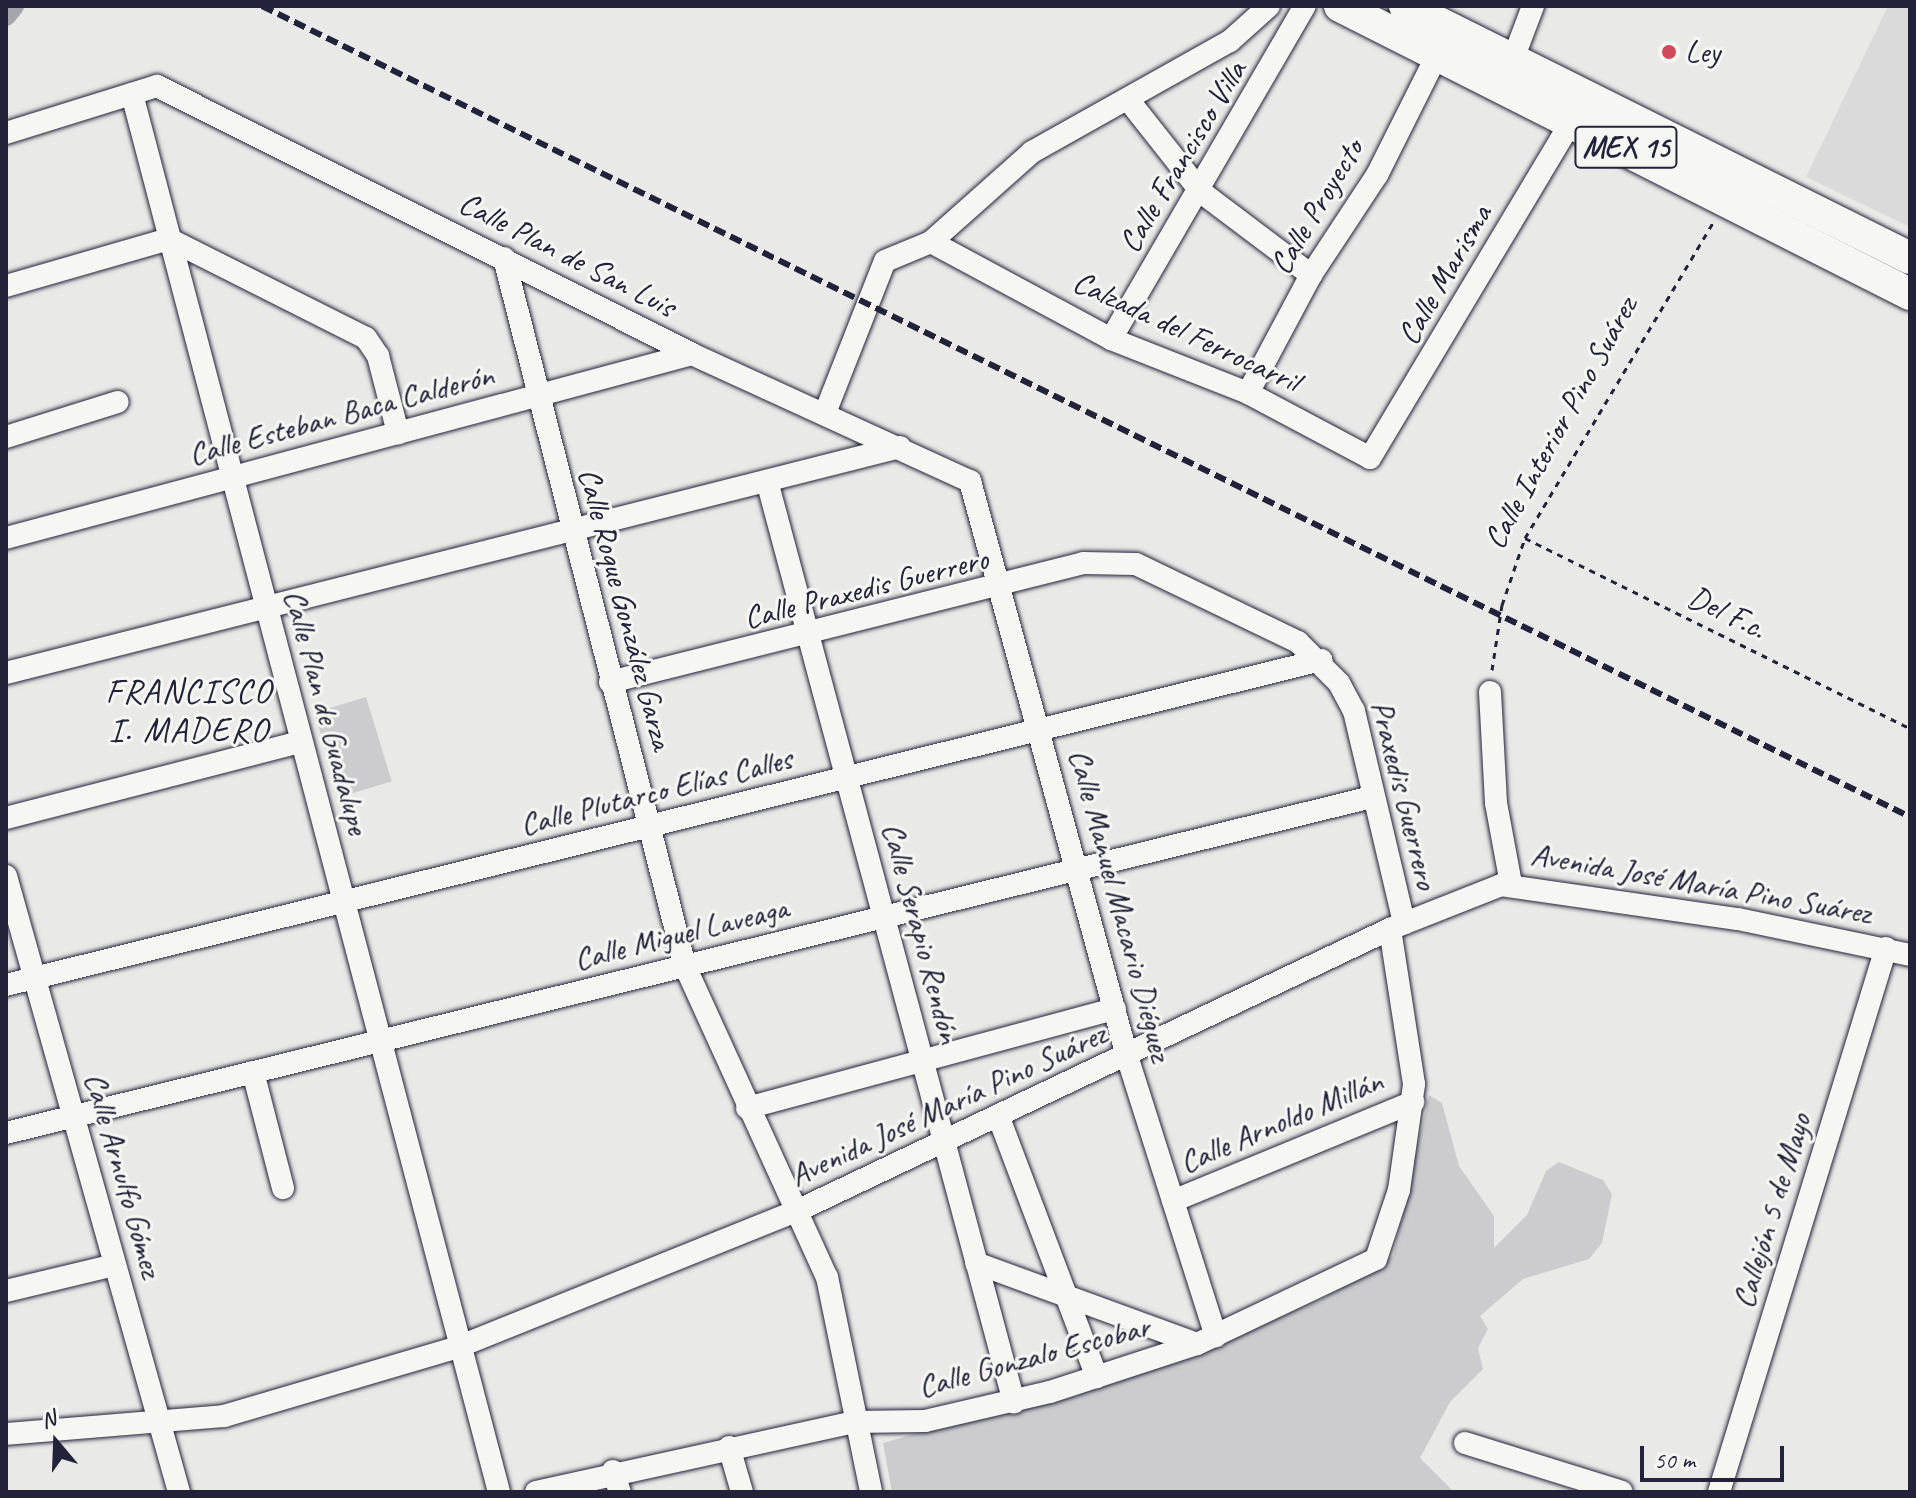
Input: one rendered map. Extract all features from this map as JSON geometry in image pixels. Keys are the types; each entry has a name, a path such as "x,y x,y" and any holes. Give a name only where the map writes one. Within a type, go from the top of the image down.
{"highway":[{"name":"MEX 15","path":"1340,6 1572,120 1910,294"},
{"name":"MEX 15","path":"1405,6 1910,258"}],"street":[{"path":"825,413 880,267 931,242 1032,152 1130,102 1230,41 1269,6"},
{"name":"Calle Francisco Villa","path":"1111,339 1201,192 1305,6"},
{"path":"1513,59 1533,6"},
{"name":"Calle Proyecto","path":"1248,393 1311,275 1377,175 1438,53"},
{"name":"Calle Plan de San Luis","path":"6,133 157,86 692,354 900,447 974,488"},
{"name":"Calle Plan de Guadalupe","path":"132,94 458,1347 499,1492"},
{"path":"1130,102 1201,192 1311,275"},
{"name":"Calle Marisma","path":"1370,458 1572,120"},
{"path":"6,286 169,239 366,338 378,356 398,433"},
{"name":"Calzada del Ferrocarril","path":"931,242 1111,339 1248,393 1370,458"},
{"name":"Calle Roque González Garza","path":"504,258 570,531 651,826 685,966 747,1108 801,1209 827,1277 854,1422 871,1492"},
{"name":"Calle Esteban Baca Calderón","path":"6,538 692,354"},
{"path":"6,437 118,402"},
{"path":"6,673 900,447"},
{"name":"Calle Serapio Rendón","path":"767,481 1014,1402"},
{"name":"Calle Manuel Macario Diéguez","path":"974,488 1127,1056 1173,1201 1207,1340"},
{"name":"Calle Praxedis Guerrero","path":"610,682 1001,589 1083,563 1136,564"},
{"name":"Praxedis Guerrero","path":"1136,564 1321,660 1354,711 1403,923 1413,1102 1385,1246"},
{"name":"Calle Plutarco Elías Calles","path":"6,985 1321,660"},
{"path":"1490,692 1496,803 1511,884"},
{"path":"6,818 300,742"},
{"name":"Calle Miguel Laveaga","path":"6,1133 1372,797"},
{"name":"Calle Arnulfo Gómez","path":"6,876 179,1492"},
{"name":"Avenida José María Pino Suárez","path":"6,1434 159,1425 275,1404 458,1347 801,1209 999,1118 1403,923 1440,907 1511,884 1886,948 1910,955"},
{"name":"Callejón 5 de Mayo","path":"1719,1492 1886,948"},
{"path":"747,1108 1115,1009"},
{"path":"253,1072 283,1188"},
{"name":"Calle Arnoldo Millán","path":"1173,1201 1413,1102"},
{"path":"999,1118 1069,1295 1097,1377"},
{"name":"Calle Gonzalo Escobar","path":"536,1492 616,1481 729,1447 854,1422 925,1421 1014,1402 1207,1340 1376,1259 1385,1246"},
{"path":"976,1263 1207,1340"},
{"path":"6,1291 114,1265"},
{"path":"1465,1443 1622,1492"},
{"path":"729,1447 742,1492"}],"path":[{"name":"Calle Interior Pino Suárez","path":"1490,692 1502,605 1525,538 1727,199"},
{"name":"Del F.c.","path":"1525,538 1910,728"}],"shaded area":[{"path":"1888,6 1910,6 1910,227 1806,177"},
{"path":"366,697 392,781 340,797 314,713"},
{"path":"1429,1095 1442,1103 1459,1166 1494,1216 1494,1248 1527,1215 1546,1171 1559,1162 1603,1180 1612,1194 1602,1243 1589,1259 1523,1279 1480,1316 1488,1329 1478,1348 1483,1369 1450,1402 1420,1458 1454,1492 892,1492 883,1443 1154,1365 1319,1301 1393,1256"}],"waterway":[{"path":"6,16 14,6"}],"railway":[{"path":"262,6 1910,817"}],"place":[{"name":"Ley","path":"1669,52"}],"district":[{"name":"FRANCISCO I. MADERO","path":"189,710"}]}
